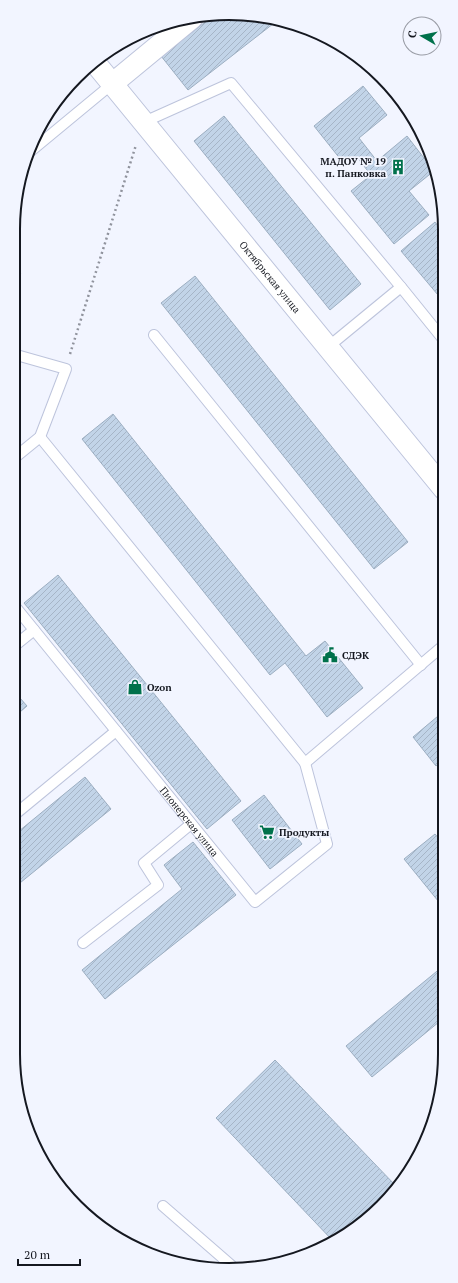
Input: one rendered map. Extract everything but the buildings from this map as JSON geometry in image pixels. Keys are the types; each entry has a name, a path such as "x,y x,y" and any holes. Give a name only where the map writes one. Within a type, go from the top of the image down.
{"street":[{"path":"112,84 183,25"},
{"name":"Октябрьская улица","path":"98,66 438,482"}],"lane":[{"path":"144,122 231,83 438,333"},
{"path":"38,145 112,84"},
{"path":"328,347 401,287"},
{"path":"154,336 421,665"},
{"path":"20,356 66,369 40,437 20,453"},
{"path":"40,437 305,762 438,650"},
{"name":"Пионерская улица","path":"20,613 255,902 327,844 305,762"},
{"path":"20,641 34,630"},
{"path":"20,810 116,731"},
{"path":"83,943 158,885 144,863 191,824"},
{"path":"163,1206 229,1263"}],"path":[{"path":"66,369 144,122"}],"place":[{"name":"МАДОУ № 19 п. Панковка","path":"398,167"},
{"name":"СДЭК","path":"330,655"},
{"name":"Ozon","path":"135,687"},
{"name":"Продукты","path":"267,832"}]}
